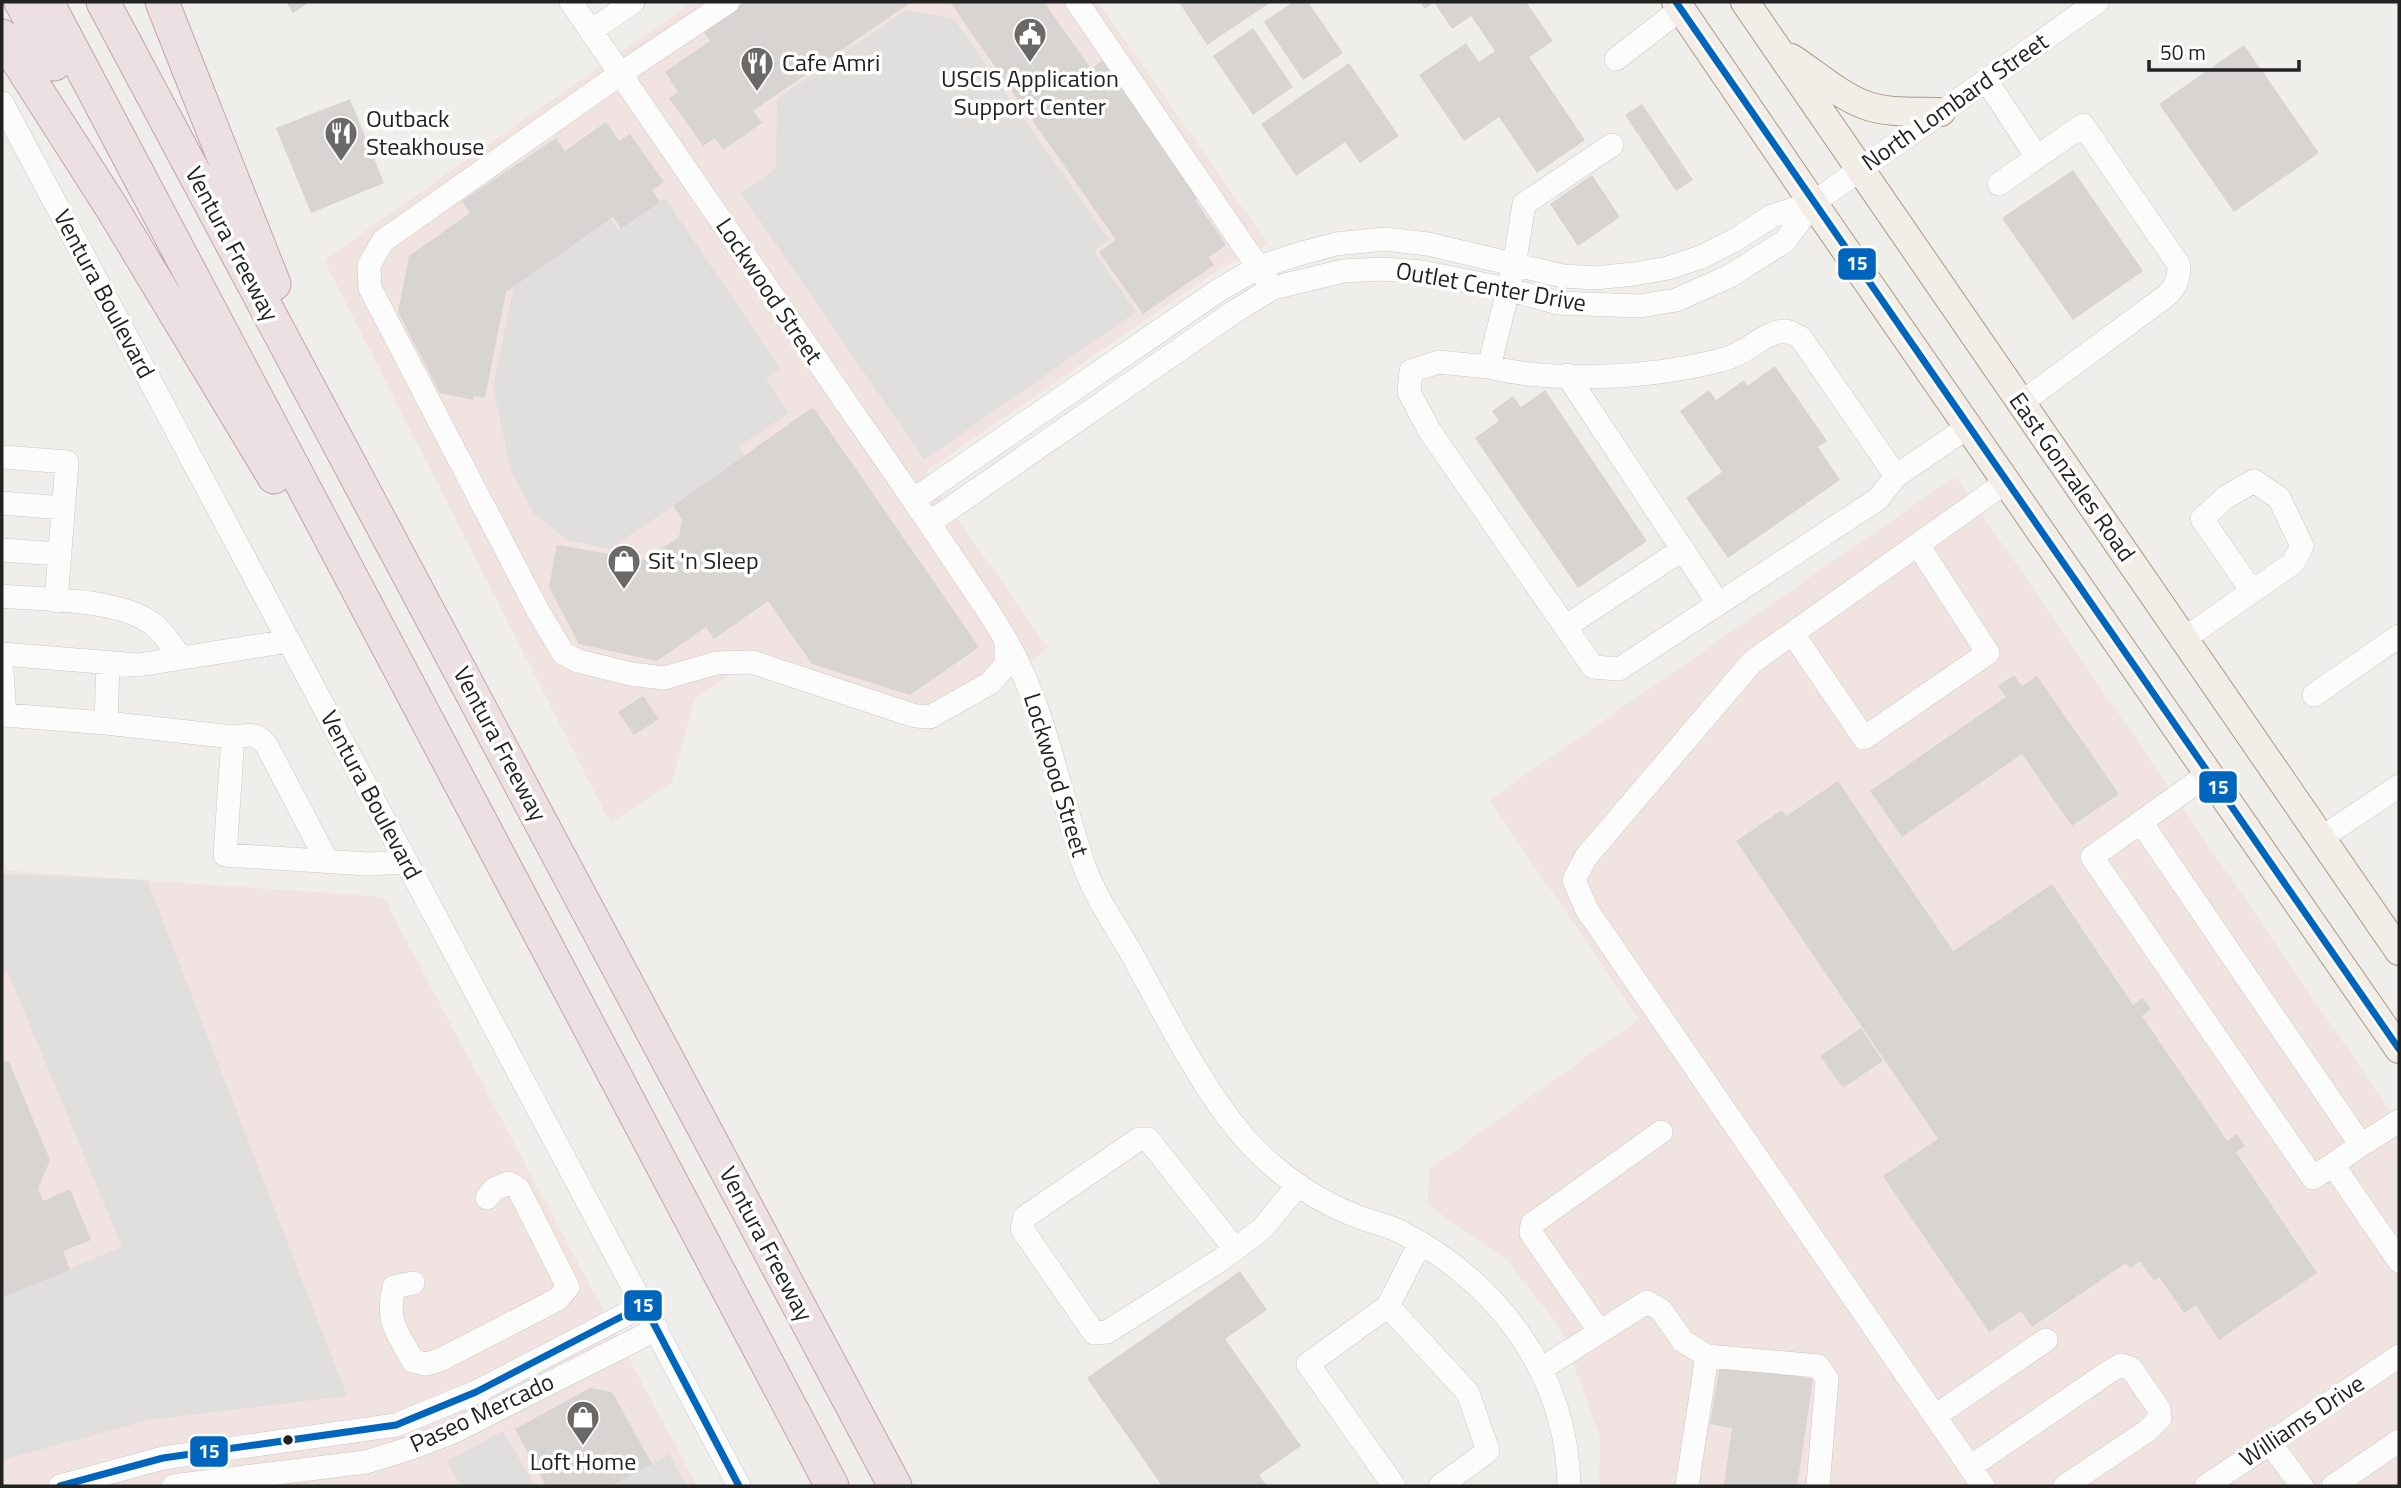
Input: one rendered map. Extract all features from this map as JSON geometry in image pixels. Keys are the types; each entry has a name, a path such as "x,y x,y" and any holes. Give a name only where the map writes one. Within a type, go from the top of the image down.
{"highway":[{"path":"21,2 274,477"},
{"name":"Ventura Freeway","path":"47,2 832,1486"},
{"name":"Ventura Freeway","path":"103,2 895,1486"},
{"path":"162,2 334,432"},
{"path":"2,36 112,208 448,759"}],"main road":[{"name":"East Gonzales Road","path":"1745,2 2399,951"},
{"path":"1679,6 2399,1049"},
{"path":"1777,48 1842,93 1866,105 1888,110 1941,111"}],"street":[{"name":"Lockwood Street","path":"571,2 929,523 1006,640 1034,695 1086,873 1212,1095 1248,1144 1275,1169 1317,1197 1354,1215 1393,1228 1420,1243 1454,1267 1485,1294 1513,1325 1550,1386 1563,1426 1569,1462 1569,1486"},
{"path":"591,31 633,2"},
{"path":"727,2 383,241 369,264 370,288 538,611 563,653 578,662 631,674 664,678 716,663 752,662 915,716 930,717 990,683 1006,665 1006,640"},
{"path":"1077,2 1273,288"},
{"name":"North Lombard Street","path":"1813,203 2098,2"},
{"path":"1616,59 1679,6"},
{"path":"1986,80 2038,157"},
{"name":"Ventura Boulevard","path":"2,103 739,1486"},
{"path":"1999,184 2083,125 2179,265 2179,278 2175,288 2166,296 2021,403"},
{"path":"1489,367 1514,265 1524,204 1612,145"},
{"name":"Outlet Center Drive","path":"913,500 1219,290 1259,267 1336,244 1385,239 1428,244 1563,276 1595,278 1668,268 1701,257 1733,241 1772,216 1813,203"},
{"name":"Outlet Center Drive","path":"929,523 1234,312 1273,288 1342,271 1382,269 1422,272 1507,289 1558,303 1640,306 1676,300 1730,276 1785,241 1813,203"},
{"path":"1896,476 1801,338 1787,331 1769,335 1742,352 1715,362 1665,371 1607,375 1519,374 1489,367 1438,362 1410,371 1409,392 1429,430 1593,667 1619,669 1878,499 1896,476 1968,427"},
{"path":"1567,375 1718,603"},
{"path":"2,457 67,462 56,601"},
{"path":"2184,639 2252,592 2293,563 2302,546 2279,498 2254,481 2226,497 2203,519 2252,592"},
{"path":"1983,1486 1587,910 1574,880 1586,857 1752,662 2006,482"},
{"path":"2,503 63,508"},
{"path":"1793,634 1864,738 1988,653 1918,545"},
{"path":"2,550 60,554"},
{"path":"1565,627 1683,550"},
{"path":"2,596 108,606 134,613 155,626 182,658"},
{"path":"2314,695 2399,636"},
{"path":"2,654 138,665 289,641"},
{"path":"106,723 108,662"},
{"path":"2,672 5,715 233,737 260,737 327,861"},
{"path":"233,737 225,855 368,864 406,862"},
{"path":"2208,774 2092,858 2313,1178 2399,1121"},
{"path":"2321,838 2399,786"},
{"path":"2141,822 2361,1146"},
{"path":"1600,1332 1531,1233 1532,1224 1661,1132"},
{"path":"1235,1250 1148,1139 1139,1139 1025,1217 1022,1229 1094,1333 1107,1332 1235,1250 1262,1229 1298,1185"},
{"path":"2333,1165 2399,1261"},
{"path":"412,1283 394,1287 390,1308 392,1322 413,1361 426,1364 440,1360 558,1300 568,1287 518,1188 509,1183 494,1189 487,1198"},
{"path":"1394,1486 1308,1364 1388,1306 1420,1243"},
{"path":"1541,1369 1647,1302 1661,1310 1683,1341 1707,1356 1818,1366 1827,1379 1818,1486"},
{"name":"Paseo Mercado","path":"60,1486 163,1458 396,1425 476,1392 644,1305"},
{"path":"1388,1306 1468,1393 1488,1451 1440,1486"},
{"name":"Paseo Mercado","path":"173,1486 366,1462 408,1449 451,1433 657,1329"},
{"path":"1935,1416 2046,1340"},
{"path":"1687,1486 1707,1356"},
{"name":"Williams Drive","path":"2206,1486 2399,1356"},
{"path":"1970,1467 2110,1371 2121,1365 2131,1368 2159,1409 2160,1418 2147,1431 2065,1486"},
{"path":"2333,1486 2399,1441"},
{"path":"2270,1443 2302,1486"}],"shaded area":[{"path":"692,2 1098,2 1268,244 1218,270 925,472 1048,648 931,731 738,670 695,699 672,782 610,823 324,260"},
{"path":"906,10 954,19 1109,240 1094,251 1136,312 924,460 741,193 776,168 777,99"},
{"path":"665,198 780,368 766,378 789,413 738,447 745,458 609,549 568,540 534,514 511,471 493,387 515,280 609,217 618,230"},
{"path":"1956,476 2399,1124 2399,1486 1599,1486 1600,1437 1560,1328 1507,1260 1428,1205 1429,1169 1639,1019 1489,800"},
{"path":"2,870 383,897 697,1486 2,1486"},
{"path":"2,874 147,880 347,1396 149,1420 2,1460 2,1297 122,1247 7,970 2,971"},
{"path":"503,1431 535,1486 460,1486 447,1461"},
{"path":"669,1454 687,1486 611,1486 652,1464"}],"building":[{"path":"286,2 310,2 293,13"},
{"path":"745,2 911,2 753,111 762,123 723,150 715,138 703,146 669,98 678,92 665,72 710,41 703,31"},
{"path":"950,2 1044,2 1091,69 1103,60 1199,197 1195,200 1226,245 1209,257 1214,265 1143,314 1099,252 1116,240"},
{"path":"1271,2 1207,45 1180,4"},
{"path":"1293,2 1308,2 1343,53 1303,80 1264,22"},
{"path":"1420,2 1434,2 1425,9"},
{"path":"1434,2 1526,2 1553,41 1529,57 1585,140 1537,173 1499,117 1464,141 1419,75 1466,43 1479,62 1495,51 1471,16 1452,29"},
{"path":"1253,28 1293,87 1253,115 1213,56"},
{"path":"2244,45 2319,153 2234,212 2159,104"},
{"path":"1349,63 1399,136 1360,163 1345,142 1296,176 1261,124"},
{"path":"350,99 384,183 311,213 276,128"},
{"path":"1642,104 1693,180 1676,191 1625,115"},
{"path":"606,122 619,141 630,134 664,182 652,190 660,202 621,229 613,217 506,292 485,398 474,396 473,400 440,393 398,312 409,256 470,213 462,201 556,138 565,151"},
{"path":"2073,170 2143,271 2073,320 2002,218"},
{"path":"1592,175 1620,217 1578,246 1550,204"},
{"path":"1775,366 1827,441 1818,447 1840,480 1728,558 1686,498 1722,472 1680,411 1709,390 1716,400 1744,380 1747,386"},
{"path":"1545,390 1647,541 1578,588 1475,438 1499,421 1492,411 1513,396 1521,407"},
{"path":"813,407 979,647 910,695 812,664 768,601 714,639 706,627 657,661 579,644 549,587 557,545 645,560 679,537 682,519 673,506"},
{"path":"2014,675 2022,686 2037,676 2119,794 2072,826 2022,754 1902,837 1870,791 2006,697 1998,686"},
{"path":"643,696 659,719 634,735 618,712"},
{"path":"1838,781 1953,951 2052,884 2133,1005 2143,998 2151,1009 2142,1016 2227,1141 2237,1134 2245,1146 2236,1152 2317,1273 2219,1340 2196,1305 2184,1313 2159,1277 2154,1281 2140,1261 2130,1268 2126,1263 2032,1327 2021,1311 1989,1332 1883,1176 1938,1139 1736,841 1782,810 1786,816"},
{"path":"1861,1028 1883,1061 1843,1088 1820,1056"},
{"path":"2,1060 9,1062 50,1160 38,1189 43,1201 70,1189 91,1240 63,1251 70,1270 2,1297"},
{"path":"1240,1271 1267,1310 1225,1339 1301,1446 1259,1475 1267,1486 1162,1486 1087,1378"},
{"path":"1720,1364 1813,1379 1797,1486 1724,1486 1732,1428 1710,1424"},
{"name":"Loft Home","path":"590,1388 612,1392 652,1464 611,1486 546,1486 515,1429"}],"transit line":[{"name":"15","path":"1676,2 2399,1049"},
{"name":"15","path":"60,1486 163,1458 396,1425 476,1392 644,1305 739,1486"}],"place":[{"name":"USCIS Application Support Center","path":"1030,64"},
{"name":"Cafe Amri","path":"757,93"},
{"name":"Outback Steakhouse","path":"341,163"},
{"name":"Sit 'n Sleep","path":"624,591"},
{"name":"Loft Home","path":"583,1447"}]}
